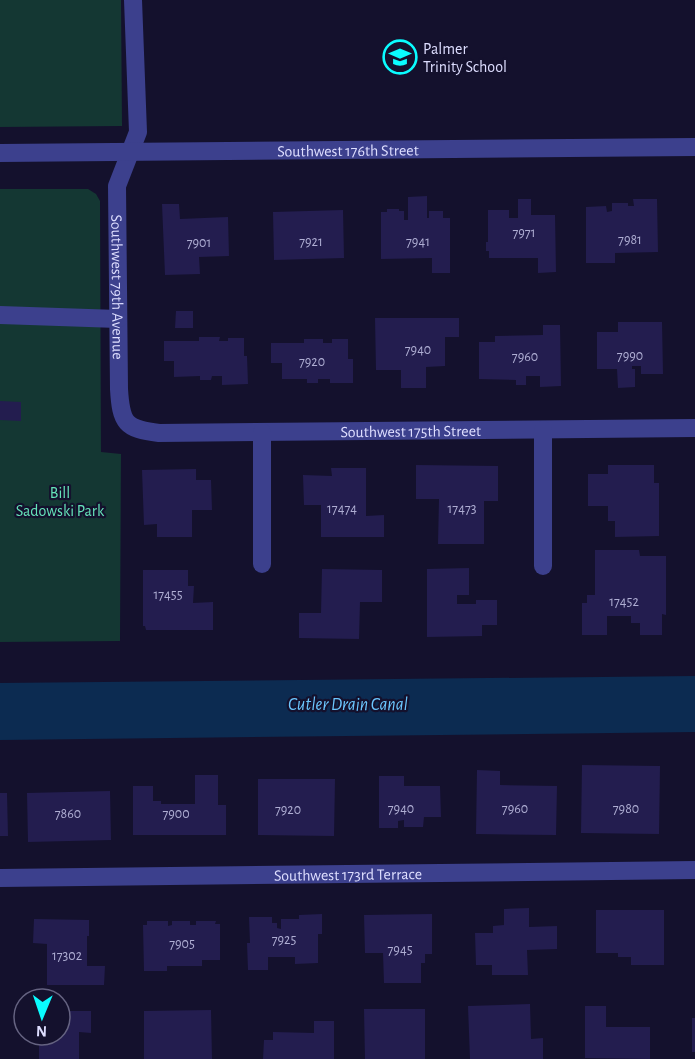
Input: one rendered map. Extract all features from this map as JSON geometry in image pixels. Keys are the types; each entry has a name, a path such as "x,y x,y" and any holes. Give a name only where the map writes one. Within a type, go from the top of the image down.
{"street":[{"name":"Southwest 79th Avenue","path":"127,424 123,418 120,400 117,186 138,132 133,0"},
{"name":"Southwest 176th Street","path":"0,153 695,147"},
{"path":"0,315 118,319"},
{"name":"Southwest 175th Street","path":"127,424 159,433 695,428"},
{"path":"543,430 543,566"},
{"path":"262,432 262,564"},
{"name":"Southwest 173rd Terrace","path":"0,878 695,870"}],"green space":[{"path":"0,0 121,0 122,126 0,127"},
{"name":"Bill Sadowski Park","path":"0,189 88,189 96,194 100,201 101,452 121,454 120,641 0,642"}],"water":[{"name":"Cutler Drain Canal","path":"695,676 695,732 0,740 0,683"}],"building":[{"path":"427,196 427,218 429,218 429,211 443,211 443,218 450,218 450,273 432,273 432,258 381,259 381,212 387,212 387,209 399,209 399,211 404,211 404,220 408,220 408,197"},
{"path":"518,199 531,199 531,215 555,215 556,272 538,273 538,258 489,258 489,251 486,251 488,210 509,210 509,218 518,218"},
{"path":"633,199 657,199 658,252 615,253 615,263 586,263 586,207 606,206 607,212 612,211 612,203 628,203 628,206 634,206"},
{"path":"162,204 179,204 180,219 228,217 229,256 199,257 200,274 165,275"},
{"path":"343,210 344,258 274,260 273,212"},
{"path":"176,311 193,311 193,328 175,328"},
{"path":"375,318 459,318 459,337 445,337 445,366 426,367 426,388 401,388 401,370 376,370"},
{"path":"618,322 662,322 663,374 641,374 641,366 632,366 632,369 635,369 635,387 618,388 617,369 597,369 597,332 618,332"},
{"path":"543,325 560,325 561,386 540,387 540,376 526,376 526,385 516,385 516,380 479,379 479,342 495,342 495,336 543,335"},
{"path":"199,337 220,337 219,341 228,341 228,338 244,338 248,384 222,385 222,376 212,376 211,380 200,380 200,376 174,377 174,361 164,361 164,341 199,341"},
{"path":"304,339 323,339 323,343 332,343 332,339 348,339 348,359 353,359 353,383 330,383 330,379 318,379 318,383 307,383 307,379 282,379 282,363 271,363 271,343 304,343"},
{"path":"0,401 21,402 21,421 0,420"},
{"path":"416,465 498,466 498,501 484,501 484,544 438,544 439,499 416,499"},
{"path":"608,465 654,465 654,483 659,483 659,536 615,537 615,521 608,521 608,506 588,506 588,474 608,474"},
{"path":"331,468 366,468 366,516 384,515 384,537 321,537 321,505 304,505 303,475 332,476"},
{"path":"196,469 196,480 211,480 212,510 192,510 192,537 157,537 157,524 144,525 142,470"},
{"path":"595,550 639,550 640,556 666,556 666,615 662,614 662,635 640,635 640,623 631,623 631,616 607,616 607,635 582,635 582,603 587,603 587,595 595,595"},
{"path":"469,568 469,595 457,595 457,604 476,604 476,600 497,600 497,625 482,625 482,636 427,637 427,569"},
{"path":"322,569 382,570 382,602 360,602 359,639 299,638 299,613 321,613"},
{"path":"143,570 188,570 188,586 194,586 193,603 213,602 213,630 146,630 143,626"},
{"path":"582,765 660,766 659,834 581,833"},
{"path":"477,770 500,771 500,785 557,786 556,835 476,834"},
{"path":"195,775 218,775 218,805 226,805 226,835 133,835 133,786 153,786 153,801 161,801 161,804 195,804"},
{"path":"379,776 404,776 404,786 440,786 441,817 424,817 423,827 404,827 404,820 398,821 398,828 379,828"},
{"path":"258,779 335,779 334,836 258,835"},
{"path":"110,791 111,840 28,842 27,793"},
{"path":"0,793 7,793 8,836 0,836"},
{"path":"529,908 529,927 557,926 557,949 527,950 528,975 492,975 492,965 476,965 475,933 493,933 493,926 504,925 504,909"},
{"path":"596,910 664,910 664,965 631,965 631,957 618,957 618,953 596,953"},
{"path":"322,914 322,934 318,934 318,963 295,964 295,957 268,957 268,970 248,970 249,917 272,917 272,923 277,923 277,928 281,929 281,919 299,919 299,915"},
{"path":"432,914 432,954 425,954 425,963 421,963 421,983 384,983 383,953 365,953 364,915"},
{"path":"34,919 89,920 87,966 105,966 104,985 47,985 47,944 33,943"},
{"path":"147,921 168,921 168,926 172,925 172,921 190,921 190,925 196,925 196,921 216,921 215,924 220,924 220,960 202,960 202,966 167,966 167,971 144,971 143,925 147,925"},
{"path":"530,1004 531,1039 543,1038 543,1059 470,1059 468,1006"},
{"path":"585,1006 606,1006 606,1027 650,1027 650,1059 585,1058"},
{"path":"364,1009 425,1009 425,1059 365,1059"},
{"path":"211,1010 212,1059 144,1059 144,1011"},
{"path":"72,1011 91,1011 91,1033 79,1032 79,1059 39,1059 39,1047 72,1047"},
{"path":"692,1018 695,1018 695,1052 692,1052"},
{"path":"314,1021 334,1021 334,1059 263,1059 264,1040 273,1040 273,1032 314,1033"}],"place":[{"name":"Palmer Trinity School","path":"400,57"}]}
